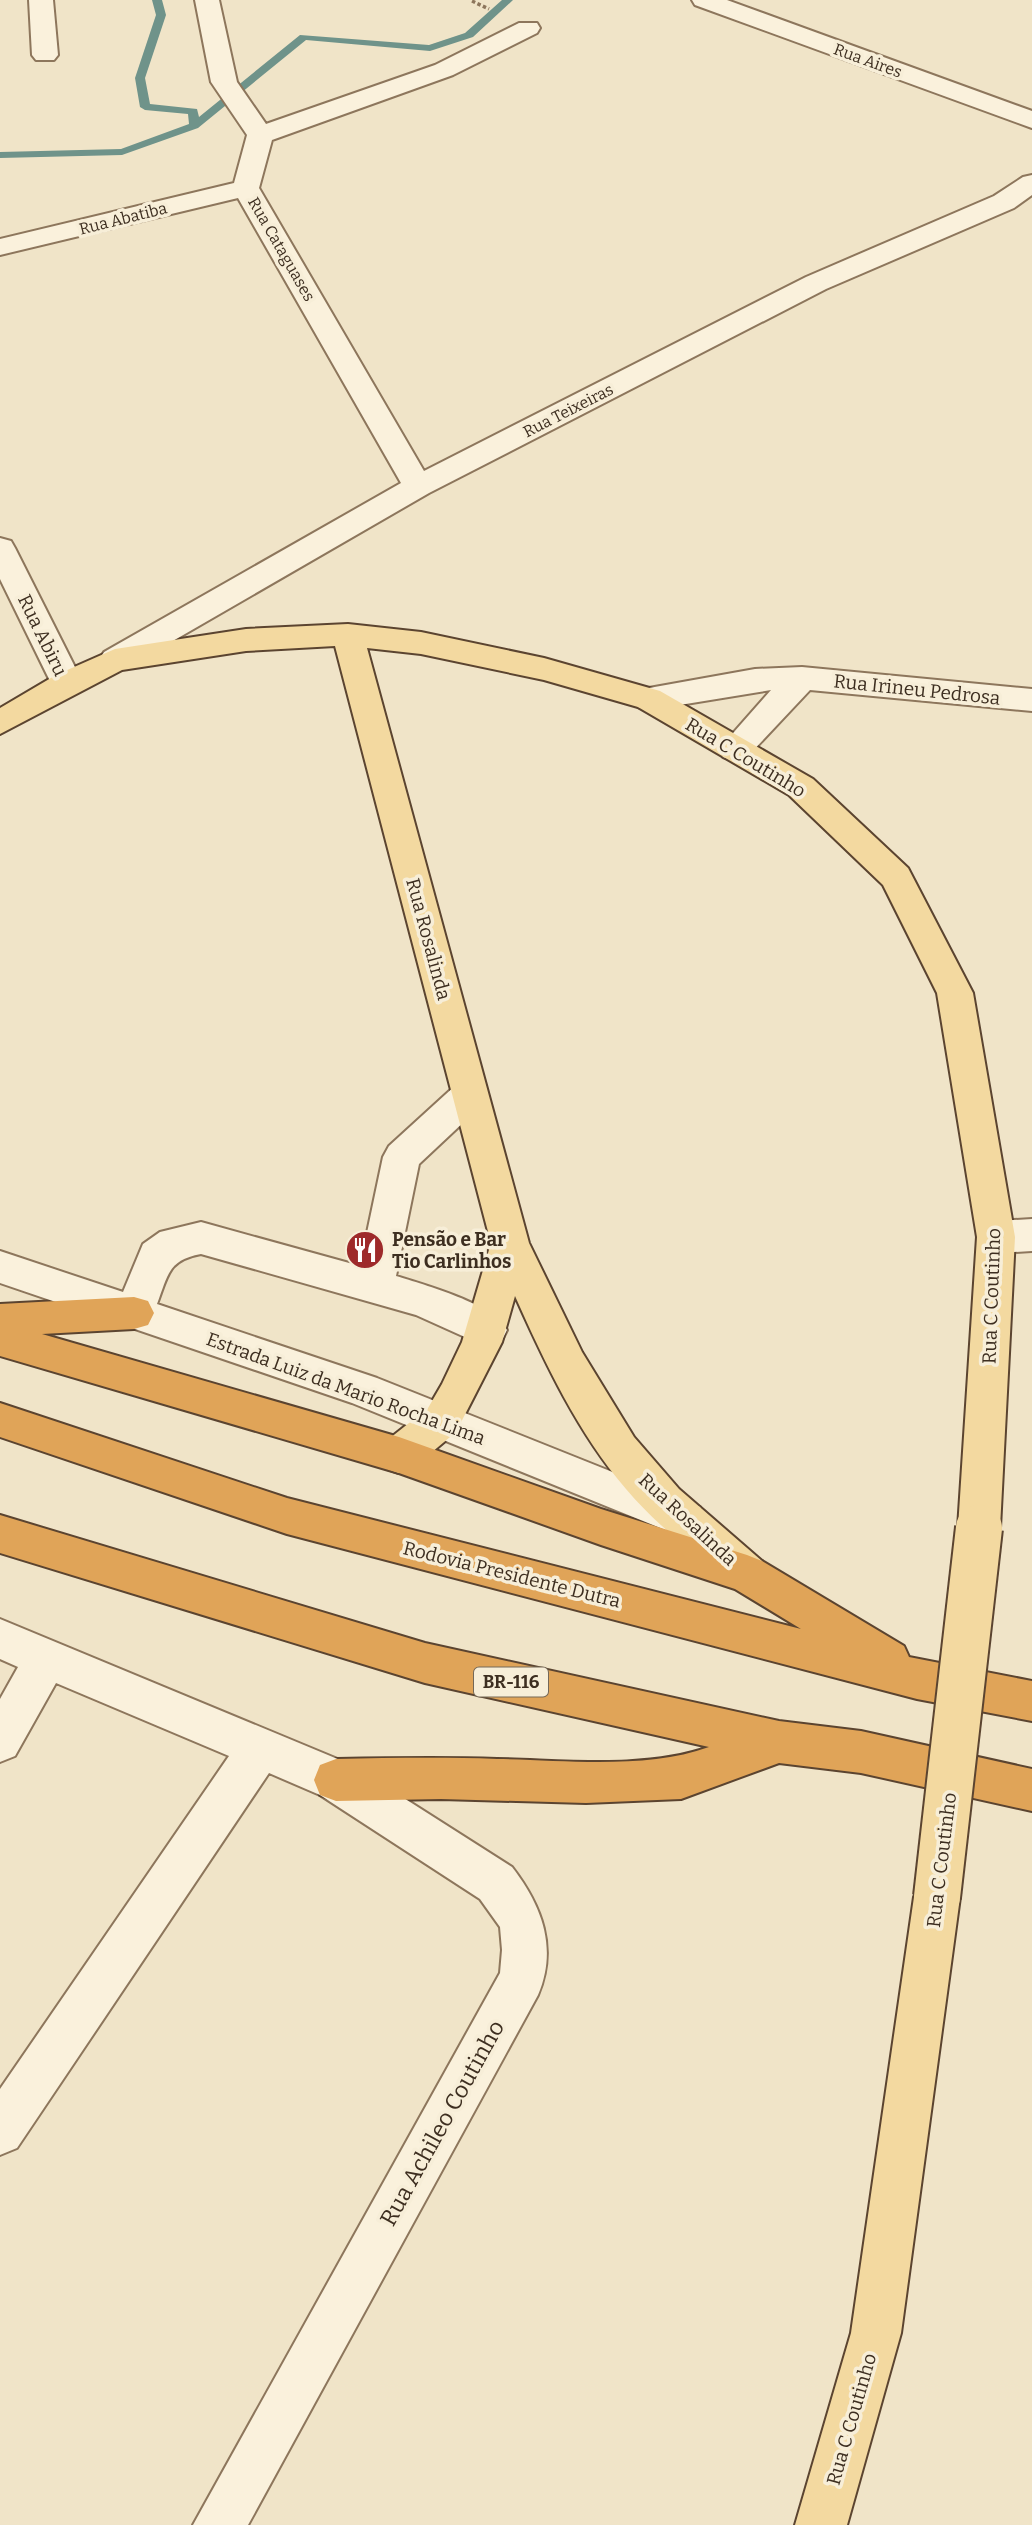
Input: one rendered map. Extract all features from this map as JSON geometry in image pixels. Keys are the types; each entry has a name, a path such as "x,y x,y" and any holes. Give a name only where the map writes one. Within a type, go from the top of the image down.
{"highway":[{"path":"0,1320 134,1313"},
{"path":"0,1339 399,1455 601,1527 747,1573 917,1679"},
{"name":"Rodovia Presidente Dutra","path":"0,1420 287,1516 917,1679 1032,1701"},
{"name":"BR-116","path":"0,1534 425,1663 779,1742 861,1752 1032,1790"},
{"path":"336,1780 441,1778 586,1783 681,1778 779,1742"}],"main road":[{"name":"Rua C Coutinho","path":"115,660 246,640 348,635 421,643 517,663 649,699 801,787 896,877 955,993 1014,1236 937,1897 876,2333 821,2525"},
{"name":"Rua Rosalinda","path":"348,635 510,1244 552,1335 603,1428 642,1478 747,1573"},
{"path":"0,723 67,683 115,660"},
{"name":"Rua Rosalinda","path":"399,1455 442,1420 487,1330 510,1244"}],"street":[{"path":"41,0 45,55"},
{"path":"207,0 224,82 260,135 444,70 528,28"},
{"name":"Rua Aires","path":"704,0 1032,120"},
{"name":"Rua Cataguases","path":"260,135 246,188 418,486"},
{"name":"Rua Teixeiras","path":"115,660 418,486 816,284 1004,202 1032,183"},
{"name":"Rua Abatiba","path":"0,247 246,188"},
{"name":"Rua Abiru","path":"0,548 67,683"},
{"path":"735,749 802,678"},
{"name":"Rua Irineu Pedrosa","path":"649,699 754,680 802,678 1032,700"},
{"path":"374,1286 402,1157 471,1094"},
{"path":"134,1313 157,1255 174,1243 201,1238 427,1302 487,1330"},
{"name":"Estrada Luiz da Mario Rocha Lima","path":"0,1267 350,1385 687,1521"},
{"name":"Rua Achileo Coutinho","path":"0,1639 259,1750 336,1780 496,1883 513,1905 524,1926 527,1950 522,1979 219,2525"},
{"path":"0,1741 46,1659"},
{"path":"0,2131 259,1750"}],"waterway":[{"path":"157,0 161,15 140,78 145,107 193,111 194,126"},
{"path":"194,126 304,37 430,48 469,35 508,0"},
{"path":"0,155 122,152 194,126"}],"place":[{"name":"Pensão e Bar Tio Carlinhos","path":"365,1250"}]}
